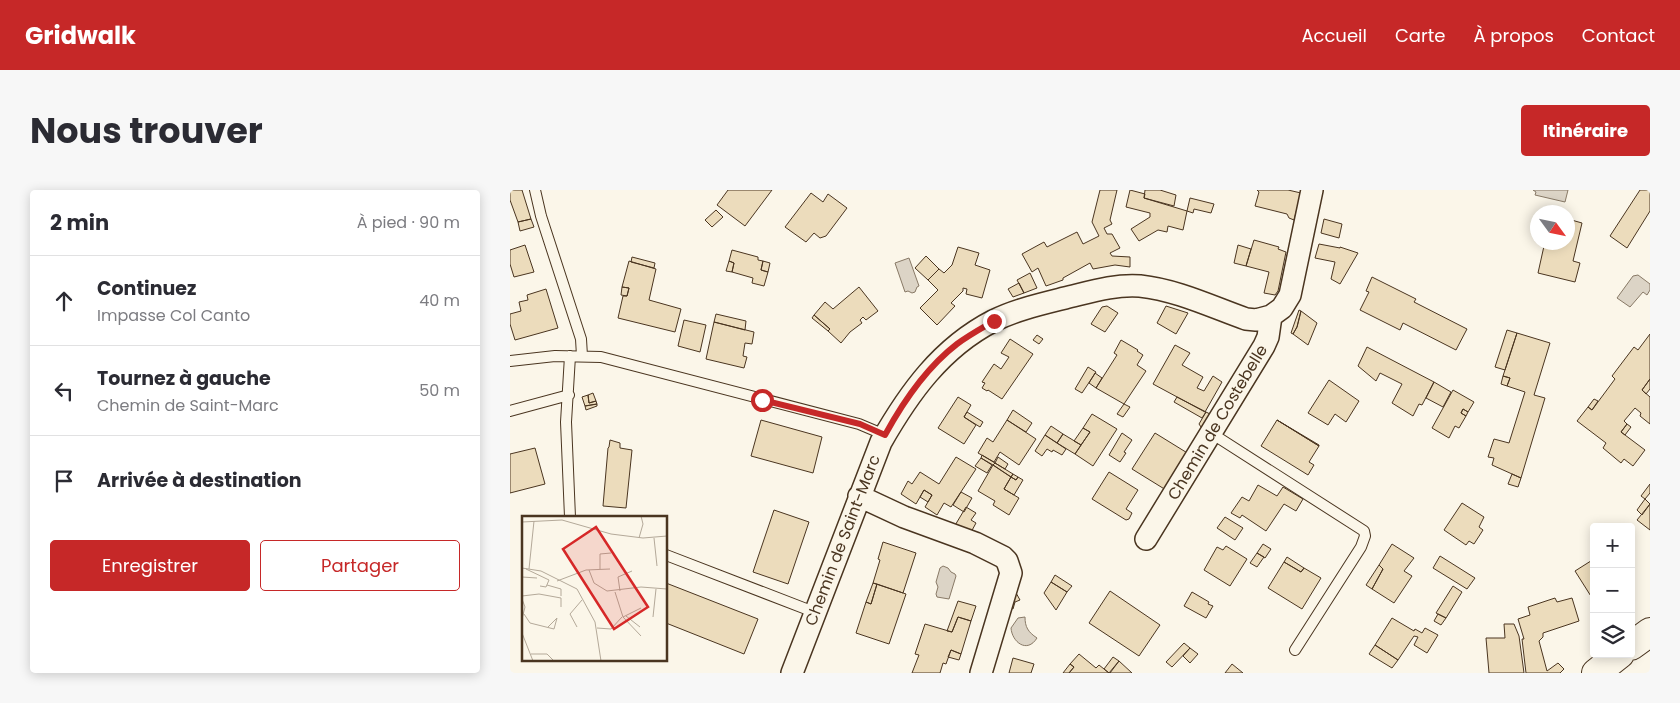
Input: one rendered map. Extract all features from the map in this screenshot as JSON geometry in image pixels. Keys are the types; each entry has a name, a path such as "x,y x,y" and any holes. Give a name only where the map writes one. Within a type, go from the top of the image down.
{"street":[{"path":"1271,316 1282,308 1290,295 1312,190"},
{"name":"Chemin de Saint-Marc","path":"792,673 859,496 894,418 941,358 972,334 994,321 1019,311 1088,292 1127,286 1142,286 1167,292 1246,319 1256,320 1271,316"},
{"name":"Chemin de Costebelle","path":"1146,539 1264,346 1268,337 1271,316"},
{"path":"859,496 904,517 975,543 1003,557 1007,561 1011,573 981,673"},
{"path":"1596,673 1615,658"}],"lane":[{"path":"535,190 541,216 581,338 582,356"},
{"path":"570,356 567,441 570,516"},
{"path":"510,361 526,358 570,356 601,358 860,424 885,435"},
{"path":"510,411 569,395"},
{"path":"1211,433 1359,527 1365,533 1361,547 1295,650"},
{"path":"668,556 814,612"}],"shaded area":[{"path":"1533,190 1568,190 1565,202 1535,195 1536,192"},
{"path":"909,258 919,286 912,293 905,292 895,263"},
{"path":"1638,275 1650,284 1650,290 1647,295 1643,292 1630,307 1617,298 1633,276"},
{"path":"943,566 956,576 949,599 937,597 936,594 938,587 936,582 940,568"},
{"path":"1025,617 1028,629 1037,638 1033,643 1025,646 1017,642 1011,628 1018,618"}],"building":[{"path":"510,190 522,190 531,219 518,222 510,200"},
{"path":"728,190 772,190 745,226 717,205"},
{"path":"1100,190 1117,190 1110,220 1112,224 1104,228 1107,234 1112,234 1120,248 1110,253 1112,256 1130,257 1130,267 1115,265 1093,269 1090,263 1063,278 1063,280 1046,286 1038,268 1032,272 1022,254 1044,242 1047,247 1077,232 1083,244 1099,236 1092,222"},
{"path":"1130,190 1145,194 1144,198 1187,211 1183,230 1168,226 1167,232 1158,230 1139,241 1131,229 1150,217 1150,213 1126,207"},
{"path":"1145,190 1160,190 1176,195 1174,206 1144,198"},
{"path":"1257,190 1288,190 1301,193 1294,220 1289,218 1287,214 1255,206 1259,192"},
{"path":"1640,190 1650,190 1650,211 1627,248 1610,236"},
{"path":"811,193 823,202 828,194 847,208 826,236 820,238 814,233 806,242 785,227"},
{"path":"1190,198 1214,204 1211,213 1194,209 1193,213 1187,211"},
{"path":"716,210 723,217 712,227 705,220"},
{"path":"531,219 534,227 520,231 518,222"},
{"path":"1324,219 1342,224 1339,238 1321,233"},
{"path":"1575,221 1582,223 1573,261 1580,263 1575,282 1538,273 1543,250 1575,250"},
{"path":"1254,240 1279,247 1278,249 1286,252 1278,291 1275,295 1264,293 1269,272 1246,266"},
{"path":"1319,244 1340,247 1358,253 1340,284 1331,279 1335,262 1315,258"},
{"path":"525,245 534,272 514,277 510,264 510,250"},
{"path":"1238,245 1251,249 1246,266 1234,263"},
{"path":"958,247 979,253 975,265 990,270 982,298 966,294 967,289 963,288 963,291 951,303 955,306 937,325 920,308 938,290 928,280 939,269 944,273 952,265"},
{"path":"732,250 758,257 758,260 763,261 761,270 768,272 764,286 752,283 753,278 732,272 734,263 729,261"},
{"path":"926,256 939,269 928,280 915,268"},
{"path":"632,257 655,263 654,268 631,262"},
{"path":"629,261 656,269 649,300 681,309 675,332 618,318 623,296 627,296 629,288 622,287"},
{"path":"729,261 734,263 732,272 726,271"},
{"path":"763,261 770,263 768,272 761,270"},
{"path":"1030,273 1037,288 1024,293 1017,280"},
{"path":"1372,277 1416,299 1414,302 1467,329 1456,350 1403,323 1400,330 1360,310 1369,292 1366,291"},
{"path":"1019,283 1024,293 1013,297 1008,289"},
{"path":"622,287 629,288 627,296 621,295"},
{"path":"859,287 878,311 866,320 863,317 860,320 862,323 850,332 841,343 828,331 830,329 814,315 825,302 833,309"},
{"path":"546,289 558,328 515,340 510,324 510,314 521,311 519,302 528,300 527,295"},
{"path":"1107,306 1118,313 1105,332 1091,324 1102,307"},
{"path":"1166,306 1188,313 1176,334 1157,323"},
{"path":"1299,310 1301,311 1297,327 1293,334 1291,333"},
{"path":"1301,311 1317,323 1308,345 1293,334"},
{"path":"716,314 746,321 745,330 714,322"},
{"path":"814,315 830,329 828,331 812,318"},
{"path":"684,320 706,325 700,352 678,346"},
{"path":"714,322 754,332 752,344 745,343 743,356 747,357 744,368 706,359"},
{"path":"1507,330 1517,333 1505,370 1495,367"},
{"path":"1517,333 1550,343 1534,395 1545,398 1521,478 1492,465 1494,458 1488,457 1494,439 1509,443 1525,392 1507,386 1510,378 1503,376"},
{"path":"1650,334 1650,379 1642,390 1650,397 1650,424 1640,416 1641,413 1635,408 1624,421 1627,424 1621,432 1645,450 1633,466 1624,459 1621,463 1603,448 1606,443 1577,421 1588,407 1592,410 1615,379 1612,376 1634,347 1638,350"},
{"path":"1037,335 1043,339 1039,344 1033,340"},
{"path":"1010,339 1033,354 1002,399 982,388 985,383 982,382 994,364 1001,369 1009,357 1001,353"},
{"path":"1121,340 1143,355 1137,365 1146,371 1124,404 1096,388 1117,355 1114,353"},
{"path":"1175,345 1190,353 1182,365 1203,377 1197,388 1204,391 1213,376 1222,382 1205,412 1153,384"},
{"path":"1367,347 1434,382 1422,405 1419,404 1413,416 1392,403 1402,384 1380,373 1376,381 1358,366"},
{"path":"1088,367 1096,372 1082,393 1075,389"},
{"path":"1095,373 1102,378 1096,388 1089,383"},
{"path":"1503,376 1510,378 1507,386 1501,384"},
{"path":"1650,379 1650,389 1646,394 1642,390"},
{"path":"1329,380 1359,401 1346,422 1335,414 1328,425 1308,413"},
{"path":"1434,382 1451,392 1443,407 1426,398"},
{"path":"1453,390 1474,402 1468,412 1463,409 1461,413 1466,416 1459,428 1455,426 1449,438 1432,428"},
{"path":"593,393 596,401 589,403 588,395"},
{"path":"588,395 589,403 596,401 597,404 585,406 582,397"},
{"path":"958,397 971,405 964,417 976,425 964,444 938,428"},
{"path":"1177,397 1206,412 1202,418 1174,402"},
{"path":"1594,399 1598,401 1592,410 1588,407"},
{"path":"597,404 597,406 586,410 585,406"},
{"path":"1124,404 1130,407 1123,417 1117,414"},
{"path":"1463,409 1468,412 1466,416 1461,413"},
{"path":"1013,410 1032,423 1026,432 1007,420"},
{"path":"967,412 983,422 980,427 964,417"},
{"path":"1206,412 1212,415 1203,430 1199,424"},
{"path":"1092,414 1117,429 1093,466 1075,454 1090,432 1083,428"},
{"path":"761,420 822,437 813,473 751,456"},
{"path":"1007,420 1036,439 1019,465 1000,452 994,462 978,453 987,438 993,442"},
{"path":"1277,420 1319,445 1319,446"},
{"path":"1277,420 1319,446 1309,462 1314,465 1308,475 1261,446"},
{"path":"1627,424 1631,427 1625,435 1621,432"},
{"path":"1051,426 1063,434 1057,443 1045,435"},
{"path":"1083,428 1090,432 1081,445 1074,441"},
{"path":"1122,433 1132,440 1120,462 1109,455"},
{"path":"1155,433 1189,454 1166,490 1132,469"},
{"path":"1063,434 1081,445 1075,454 1057,443"},
{"path":"1045,435 1066,449 1062,455 1047,449 1042,456 1035,451"},
{"path":"610,440 620,443 620,448 632,450 626,508 603,506"},
{"path":"535,448 545,484 510,493 510,454"},
{"path":"982,455 995,463 993,465 981,458"},
{"path":"956,457 976,469 951,507 944,503 937,515 925,507 932,495 924,490 916,504 901,494 908,481 912,484 920,472 939,484"},
{"path":"998,457 1008,464 1005,469 995,463"},
{"path":"981,458 992,465 987,473 975,466"},
{"path":"995,463 1013,474 1011,477 993,465"},
{"path":"993,465 1011,477 1004,489 1019,498 1009,515 993,505 995,501 978,491"},
{"path":"1109,472 1138,490 1126,509 1132,513 1129,519 1126,520 1092,499"},
{"path":"1013,474 1018,477 1016,480 1011,477"},
{"path":"1512,474 1521,478 1518,487 1508,484"},
{"path":"1011,477 1016,480 1018,477 1023,480 1014,495 1004,489"},
{"path":"1650,484 1650,493 1645,499 1641,496"},
{"path":"1258,485 1277,496 1283,487 1303,499 1296,511 1284,504 1266,531 1242,515 1240,518 1231,513 1242,497 1249,501"},
{"path":"924,490 932,495 928,502 920,497"},
{"path":"961,492 972,498 964,512 953,505"},
{"path":"1645,499 1650,504 1642,515 1637,510"},
{"path":"1462,503 1484,517 1479,527 1483,530 1474,544 1469,541 1466,545 1444,530"},
{"path":"1650,504 1650,530 1637,520"},
{"path":"966,507 976,513 971,520 976,523 970,534 954,527"},
{"path":"774,510 809,522 788,584 753,572"},
{"path":"1225,517 1243,528 1235,540 1217,528"},
{"path":"883,542 916,553 903,593 873,583"},
{"path":"1263,544 1271,549 1265,558 1257,553"},
{"path":"1392,544 1414,558 1404,571 1412,576 1394,603 1372,589 1383,569 1379,565"},
{"path":"1226,546 1247,559 1230,586 1204,570 1217,547 1223,550"},
{"path":"1257,553 1264,557 1257,567 1250,563"},
{"path":"1440,556 1475,578 1467,589 1433,568"},
{"path":"1287,557 1304,568 1301,572 1284,562"},
{"path":"1284,562 1301,572 1304,568 1321,578 1302,609 1268,588"},
{"path":"1590,562 1590,595 1575,571"},
{"path":"1379,565 1383,569 1372,589 1366,585"},
{"path":"1055,575 1072,586 1067,592 1051,582"},
{"path":"1051,582 1067,592 1056,610 1044,593"},
{"path":"873,583 877,584 871,604 866,602"},
{"path":"668,584 758,619 744,654 668,624"},
{"path":"877,584 906,594 889,644 856,633 866,602 871,604"},
{"path":"1453,586 1462,592 1446,618 1436,613"},
{"path":"1015,591 1020,600 1015,602 1013,609 1010,607"},
{"path":"1110,591 1160,625 1139,656 1089,623"},
{"path":"1192,592 1213,606 1206,618 1184,606"},
{"path":"1555,598 1557,602 1572,598 1579,621 1543,633 1543,637 1539,641 1547,671 1558,663 1564,669 1560,673 1526,673 1522,639 1524,639 1518,619 1530,615 1528,607"},
{"path":"958,601 976,606 971,621 958,617 952,632 947,631"},
{"path":"1438,614 1446,618 1441,625 1434,621"},
{"path":"958,617 971,621 961,654 951,650 946,664 943,663 940,673 912,673 919,655 915,654 925,624 952,632"},
{"path":"1392,618 1414,631 1415,629 1422,633 1425,628 1438,635 1427,653 1414,645 1418,637 1414,636 1398,660 1375,645"},
{"path":"1504,624 1514,624 1519,636 1524,673 1489,673 1486,638 1505,638"},
{"path":"1184,643 1190,648 1172,667 1166,662"},
{"path":"1375,645 1398,660 1392,668 1369,654"},
{"path":"1190,648 1198,654 1190,663 1183,656"},
{"path":"951,650 961,654 959,660 948,657"},
{"path":"1079,654 1096,668 1099,665 1109,673 1069,673 1074,667 1070,664"},
{"path":"1113,657 1119,661 1109,673 1104,669"},
{"path":"1013,658 1034,664 1031,673 1009,673"},
{"path":"1119,661 1132,673 1110,673"},
{"path":"1070,664 1074,667 1069,673 1063,673"},
{"path":"1232,664 1243,673 1225,673"}],"route":[{"path":"762,400 860,424 885,435 894,418 941,358 957,344 994,321"}]}
